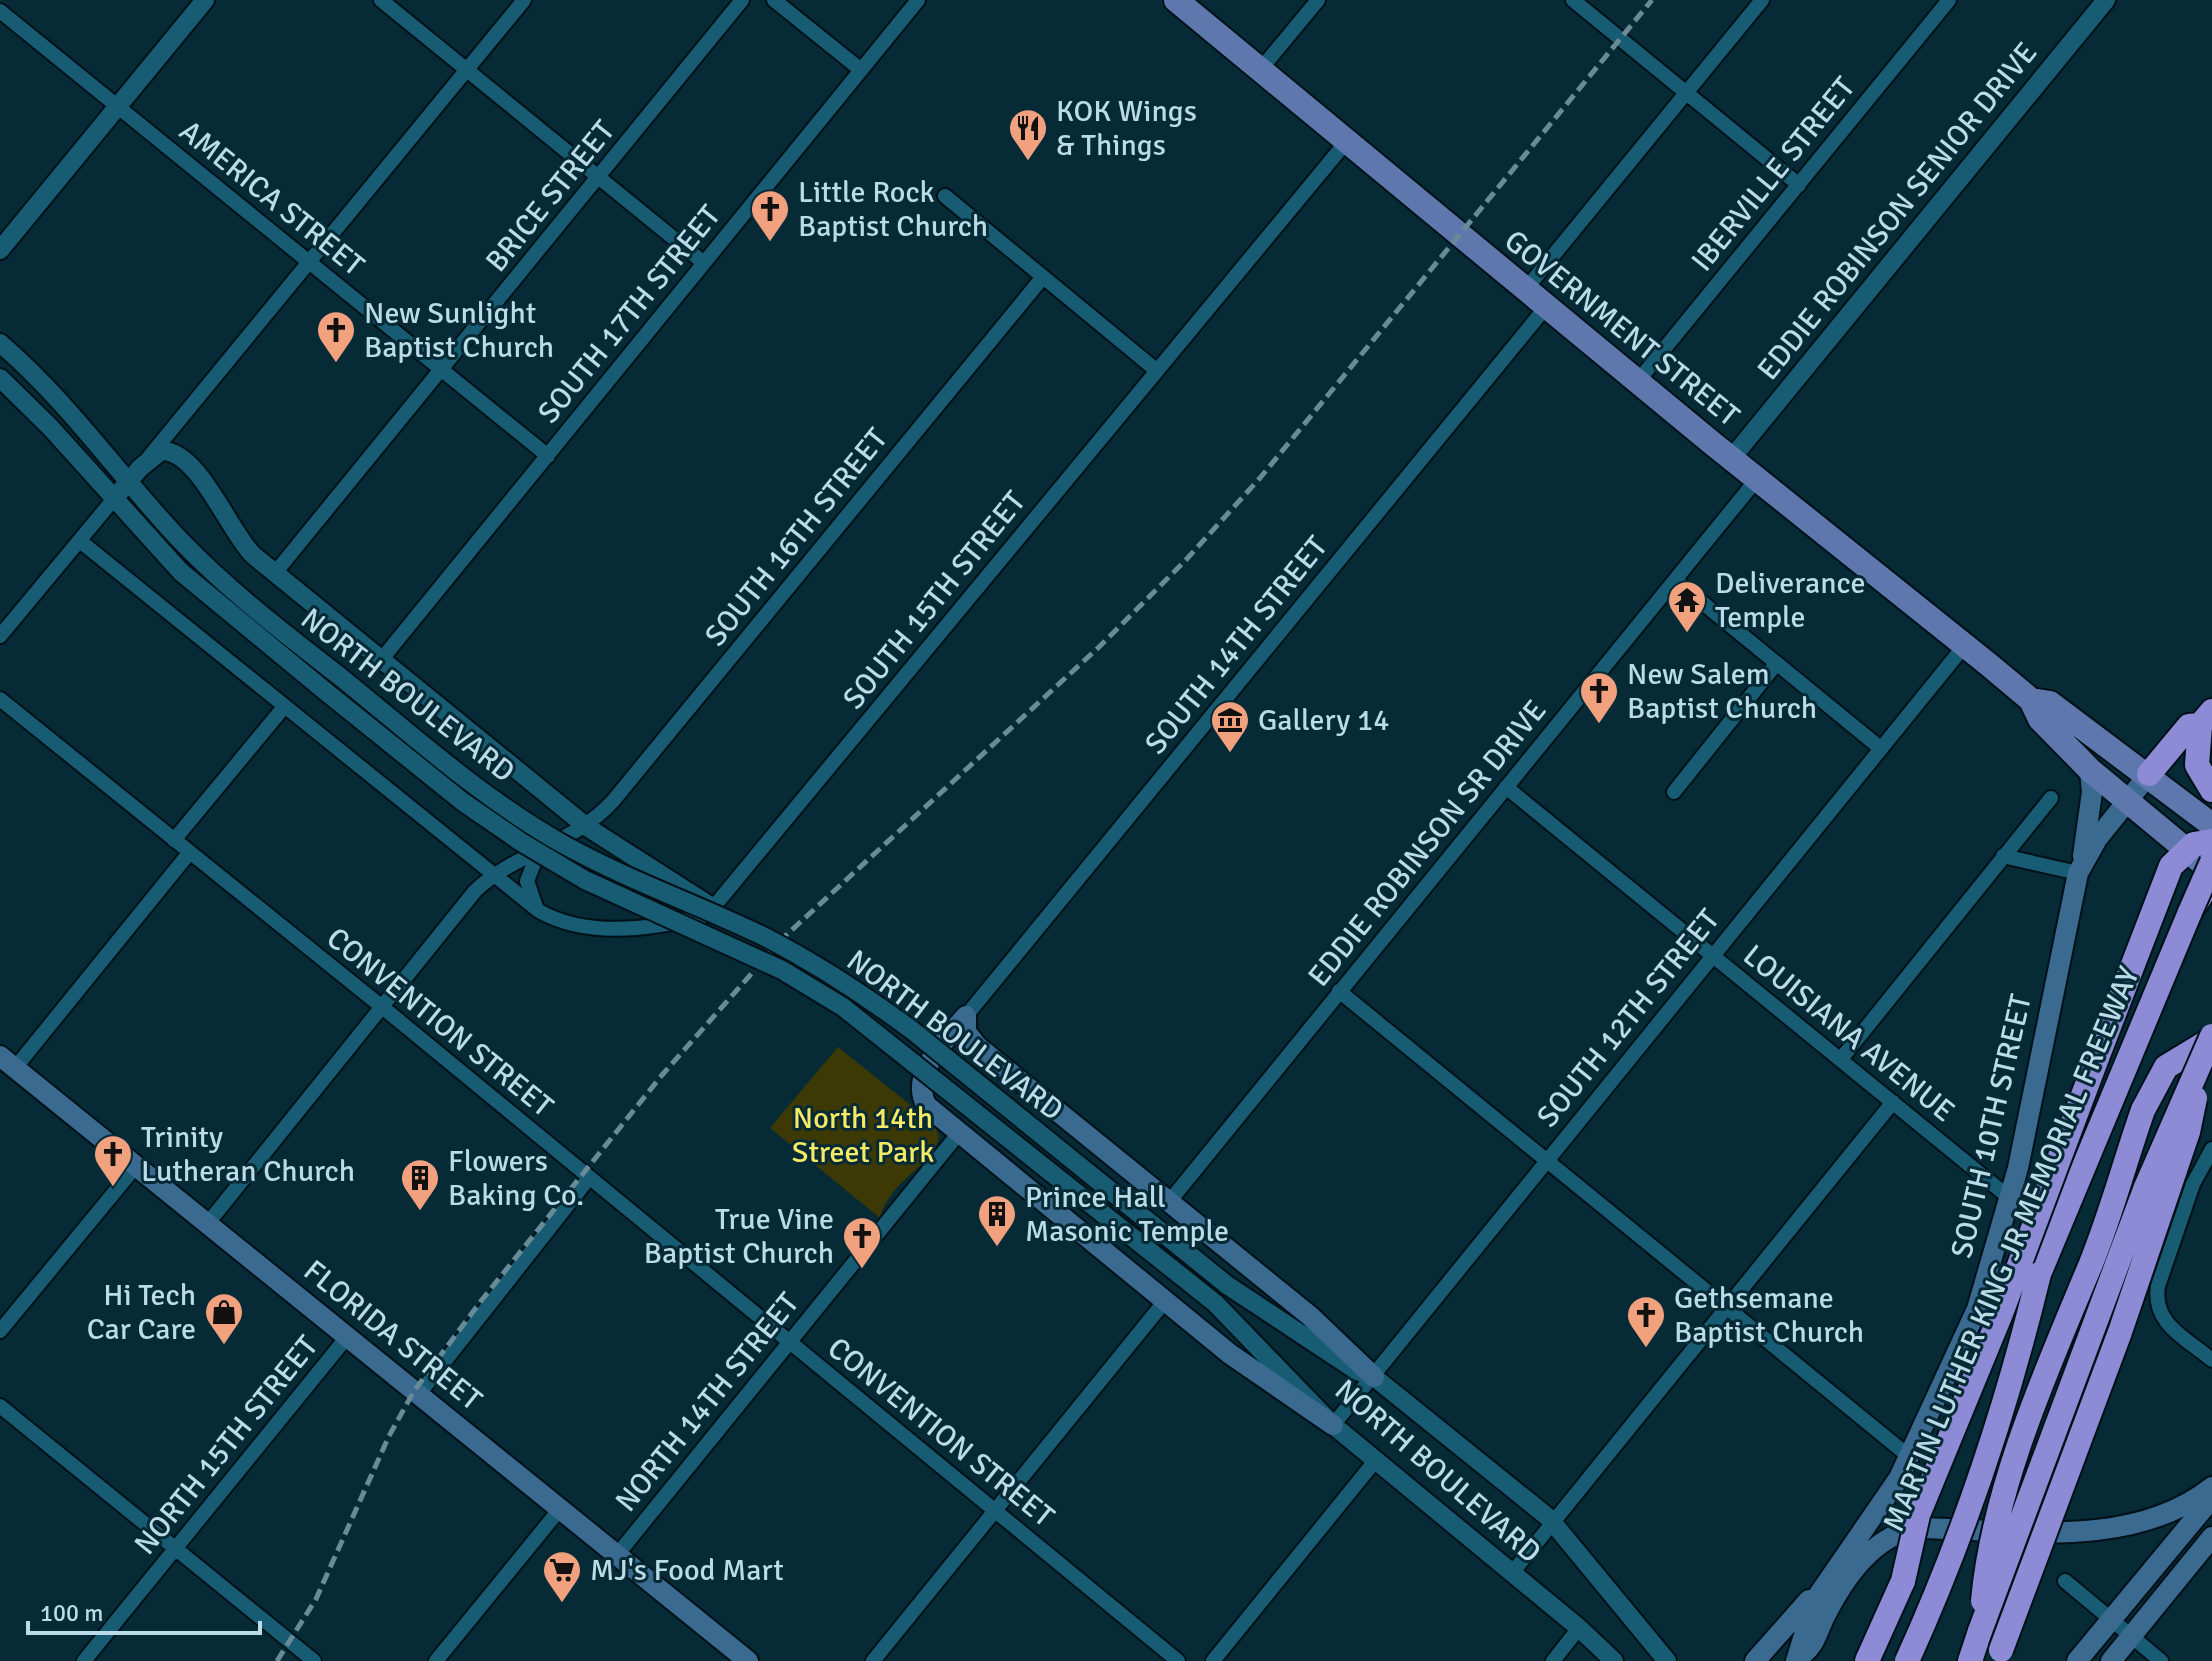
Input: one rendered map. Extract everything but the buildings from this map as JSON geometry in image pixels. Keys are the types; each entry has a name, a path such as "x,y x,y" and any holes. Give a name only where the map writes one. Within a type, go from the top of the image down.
{"highway":[{"path":"2149,774 2189,726 2206,718"},
{"path":"2206,718 2197,765 2212,790"},
{"path":"1903,1581 1918,1515 2000,1316 2156,900 2171,866 2185,850 2212,841"},
{"name":"MARTIN LUTHER KING JR MEMORIAL FREEWAY","path":"1867,1661 2039,1274 2212,862"},
{"path":"2190,912 2212,878"},
{"path":"1980,1631 1987,1557 2014,1467 2076,1294 2090,1264 2143,1110 2166,1067 2190,1049 2209,1042"},
{"path":"1970,1661 2146,1187 2209,1042"},
{"path":"1999,1656 2144,1263 2188,1132 2209,1042"},
{"path":"1907,1661 1946,1571 2025,1330 2039,1274"}],"main road":[{"name":"GOVERNMENT STREET","path":"1176,0 1731,459 2031,700 2040,719 2090,770 2212,871"},
{"name":"GOVERNMENT STREET","path":"2031,700 2050,703 2149,774 2212,825"},
{"path":"2080,868 2092,792 2090,770"},
{"name":"SOUTH 10TH STREET","path":"1796,1660 1807,1617 1823,1586 1880,1511 1911,1458 1977,1309 2011,1199 2080,868 2149,774"},
{"path":"966,1016 945,1041 921,1082 927,1106 1230,1354 1333,1425"},
{"path":"966,1016 966,1032 977,1046 1310,1316 1374,1377"},
{"name":"FLORIDA STREET","path":"8,1062 748,1661"},
{"path":"1796,1660 1812,1649 1833,1601 1866,1557 1892,1536 1921,1528 2071,1531 2125,1526 2166,1513 2212,1487"},
{"path":"2077,1661 2212,1498"},
{"path":"1880,1511 1921,1528"},
{"path":"2111,1661 2212,1537"},
{"path":"1755,1661 1823,1586"}],"street":[{"path":"0,250 205,0"},
{"path":"381,0 704,263"},
{"path":"0,636 524,0"},
{"name":"BRICE STREET","path":"275,573 742,0"},
{"path":"774,0 861,70"},
{"name":"SOUTH 17TH STREET","path":"381,660 918,0"},
{"path":"1260,70 1318,0"},
{"path":"1573,0 1799,185"},
{"path":"1525,290 1762,0"},
{"name":"IBERVILLE STREET","path":"1638,381 1949,0"},
{"name":"EDDIE ROBINSON SENIOR DRIVE","path":"1731,459 2106,0"},
{"name":"AMERICA STREET","path":"0,11 548,456"},
{"name":"SOUTH 15TH STREET","path":"715,909 1347,141"},
{"path":"945,196 1156,370"},
{"name":"SOUTH 16TH STREET","path":"208,1223 469,898 493,876 587,827 613,801 1043,277"},
{"name":"SOUTH 14TH STREET","path":"966,1016 1546,307"},
{"name":"NORTH BOULEVARD","path":"0,343 64,404 163,522 224,582 488,795 548,835 634,882 765,937 866,997 913,1031 1227,1285 1357,1371 1374,1377 1483,1462 1552,1522 1667,1661"},
{"name":"NORTH BOULEVARD","path":"0,378 50,427 181,572 463,802 521,842 585,880 782,970 843,1007 1215,1303 1333,1425 1579,1628 1614,1661"},
{"name":"NORTH BOULEVARD","path":"148,459 167,450 183,457 198,473 244,546 275,573 587,827 715,909"},
{"name":"EDDIE ROBINSON SR DRIVE","path":"1169,1202 1757,479"},
{"path":"80,541 539,911 564,923 601,928 672,922 707,915 715,909"},
{"path":"1676,581 1879,747"},
{"name":"SOUTH 12TH STREET","path":"1333,1425 1879,747 1965,645"},
{"path":"1674,792 1776,664"},
{"name":"CONVENTION STREET","path":"0,699 381,1006 1178,1661"},
{"path":"174,840 284,707"},
{"name":"LOUISIANA AVENUE","path":"1506,787 2011,1199"},
{"path":"1841,1059 2051,798"},
{"path":"8,1062 190,852"},
{"path":"539,852 531,867 527,889 539,911"},
{"path":"2003,856 2080,868"},
{"path":"1339,991 1911,1458"},
{"path":"1512,1573 1893,1102"},
{"name":"NORTH 14TH STREET","path":"617,1555 959,1133"},
{"path":"2212,1149 2193,1184 2158,1286 2160,1318 2212,1360"},
{"path":"0,1331 136,1166"},
{"path":"419,1394 589,1178"},
{"path":"873,1661 1165,1301"},
{"name":"NORTH 15TH STREET","path":"84,1661 347,1337"},
{"path":"0,1406 314,1661"},
{"path":"1213,1661 1375,1461"},
{"path":"436,1661 560,1509"},
{"path":"2065,1581 2161,1661"},
{"path":"1553,1661 1579,1628"}],"green space":[{"name":"North 14th Street Park","path":"838,1047 933,1123 939,1136 930,1156 893,1193 880,1218 770,1128"}],"railway":[{"path":"277,1661 316,1599 389,1436 414,1391 481,1301 662,1075 782,939 1099,647 1184,562 1260,478 1652,0"}],"place":[{"name":"KOK Wings & Things","path":"1028,162"},
{"name":"Little Rock Baptist Church","path":"770,243"},
{"name":"New Sunlight Baptist Church","path":"336,364"},
{"name":"Deliverance Temple","path":"1687,634"},
{"name":"New Salem Baptist Church","path":"1599,725"},
{"name":"Gallery 14","path":"1230,754"},
{"name":"Trinity Lutheran Church","path":"113,1188"},
{"name":"Flowers Baking Co.","path":"420,1212"},
{"name":"Prince Hall Masonic Temple","path":"997,1248"},
{"name":"True Vine Baptist Church","path":"862,1270"},
{"name":"Hi Tech Car Care","path":"224,1346"},
{"name":"Gethsemane Baptist Church","path":"1646,1349"},
{"name":"MJ's Food Mart","path":"562,1604"}]}
